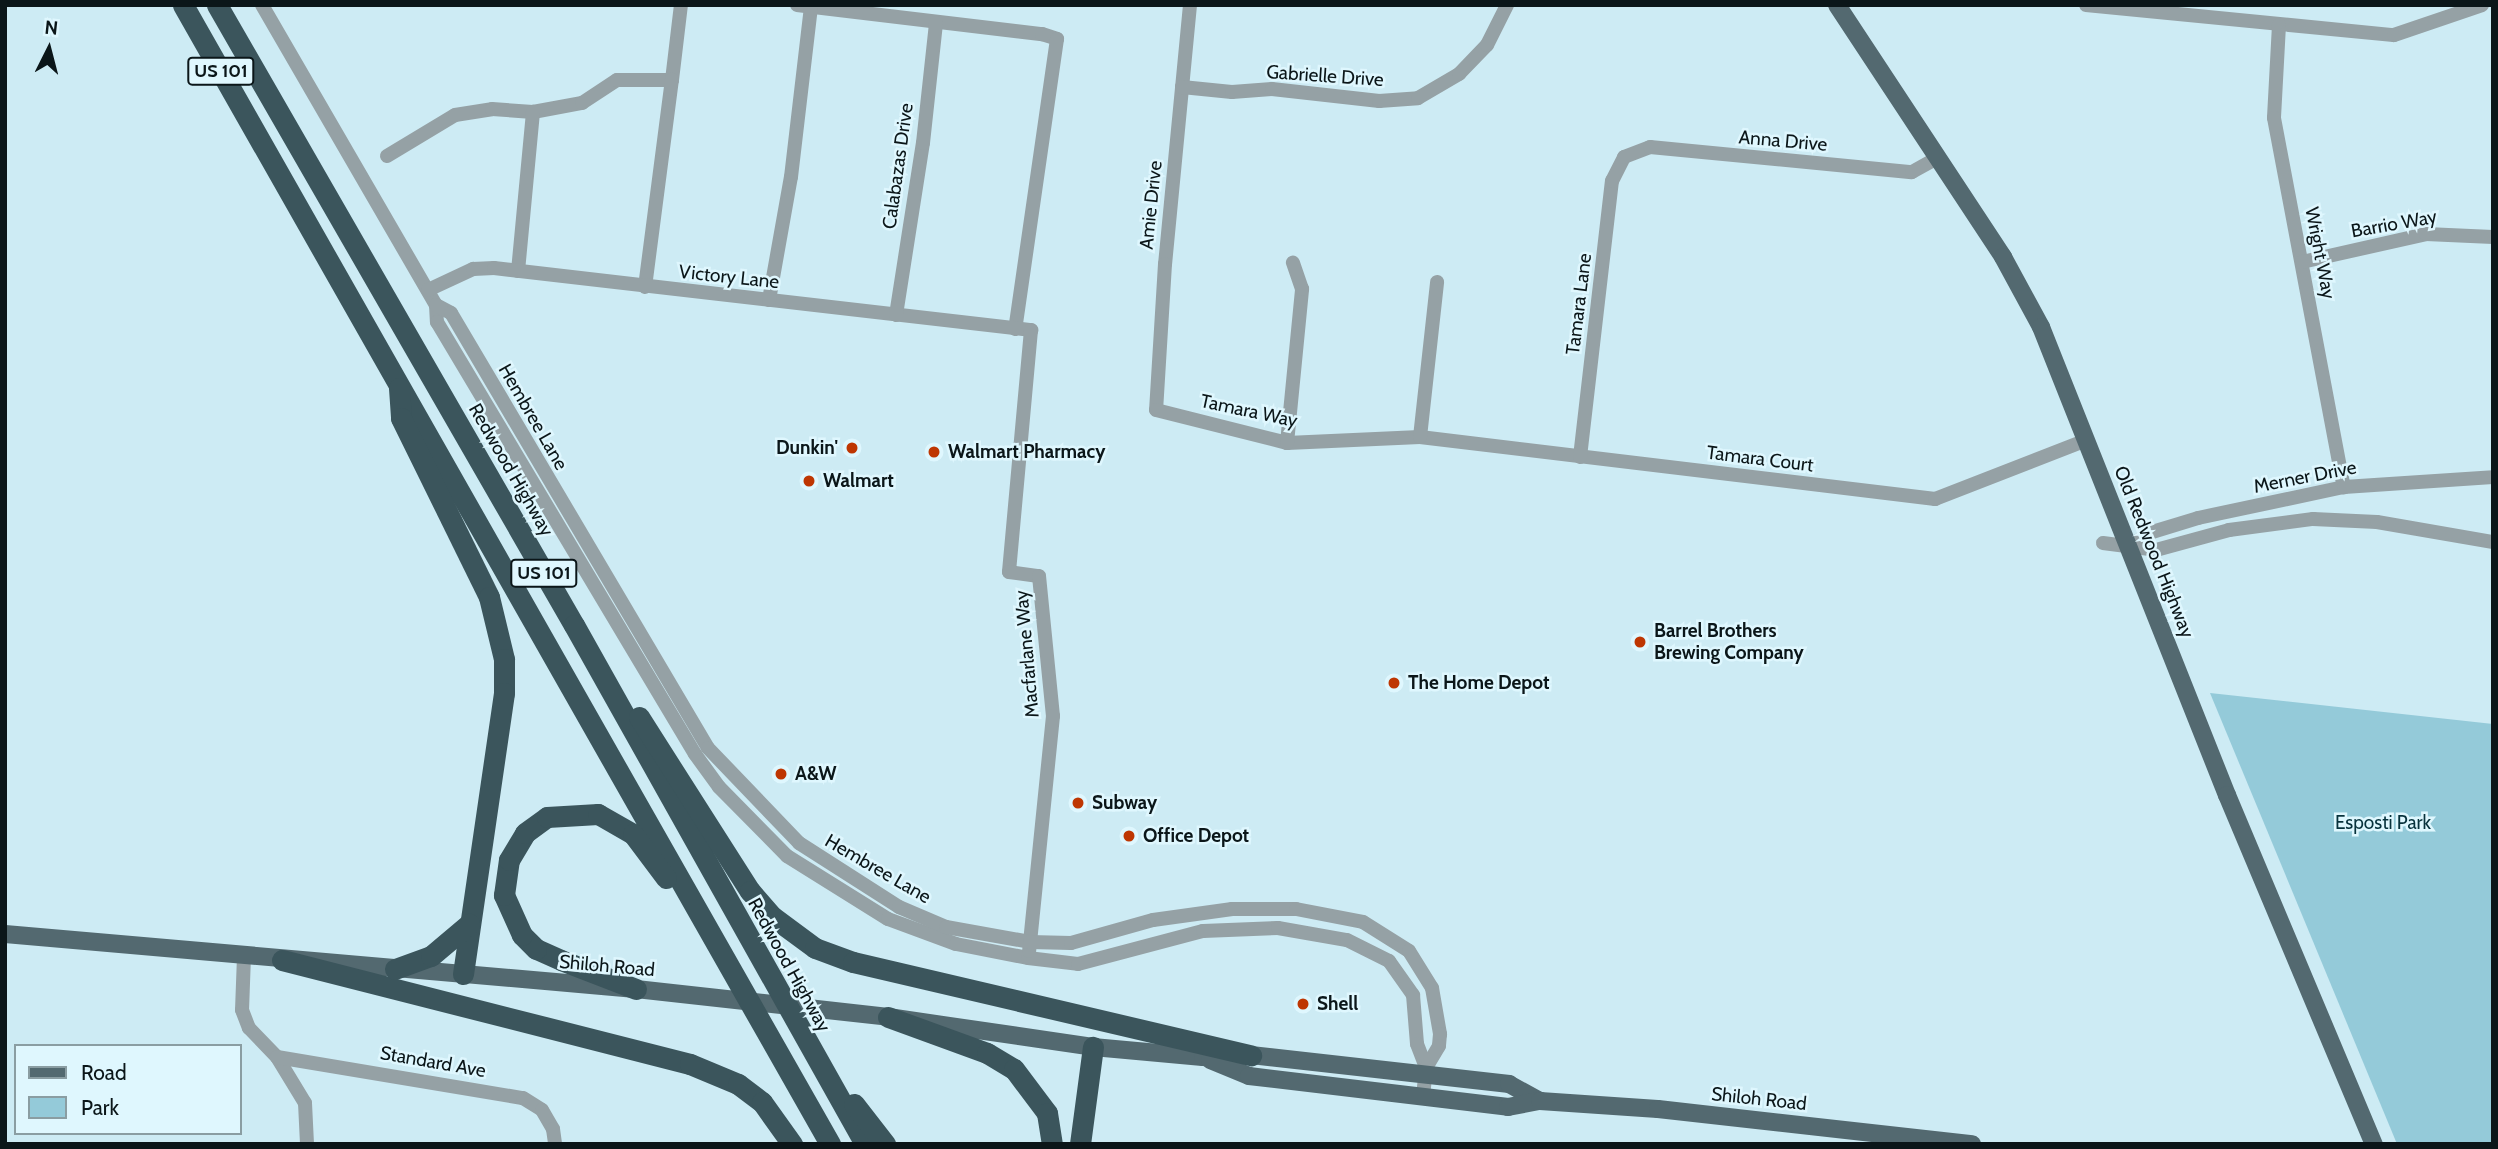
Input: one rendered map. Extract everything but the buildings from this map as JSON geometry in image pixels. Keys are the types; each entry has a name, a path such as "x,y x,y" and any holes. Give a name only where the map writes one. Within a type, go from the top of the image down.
{"highway":[{"name":"US 101","path":"183,5 830,1144"},
{"name":"Redwood Highway","path":"217,5 575,625 801,1035 865,1144"},
{"path":"399,382 401,418 489,597 504,659 504,693 463,974"},
{"path":"575,625 653,737 750,891 799,939 853,962 1251,1055"},
{"path":"636,989 536,949 513,923 504,895 509,860 525,833 547,817 586,812 622,825 641,844 727,964"},
{"path":"395,969 431,956 469,923"},
{"path":"282,960 690,1064 738,1084 762,1102 792,1144"},
{"path":"888,1017 987,1053 1014,1069 1047,1113 1052,1144"},
{"path":"801,1035 885,1144"},
{"path":"1080,1144 1093,1047"}],"main road":[{"name":"Old Redwood Highway","path":"1839,6 2032,309 2132,545 2227,795 2374,1144"},
{"name":"Shiloh Road","path":"5,934 636,989 888,1017 1093,1047 1203,1057 1251,1055 1425,1072 1509,1084 1540,1101"},
{"name":"Shiloh Road","path":"1203,1057 1250,1076 1508,1107 1540,1101 1972,1144"}],"street":[{"name":"Hembree Lane","path":"262,5 428,290 436,305 437,322 582,568 719,787 787,856 888,919 956,944 1028,958 1078,964 1203,931 1278,928 1347,940 1389,961 1413,995 1417,1044 1425,1072 1423,1096"},
{"path":"645,286 681,5"},
{"name":"Amie Drive","path":"1156,410 1190,5"},
{"name":"Gabrielle Drive","path":"1182,87 1232,92 1272,89 1379,101 1418,98 1458,74 1487,45 1507,5"},
{"path":"2086,5 2394,35 2482,5"},
{"path":"769,300 791,177 804,6 1042,34 1057,39 1015,329"},
{"name":"Calabazas Drive","path":"896,315 923,143 936,23"},
{"name":"Wright Way","path":"2279,25 2274,118 2344,487"},
{"path":"387,156 456,115 492,109 533,112 582,103 617,80 672,80"},
{"path":"517,271 533,112"},
{"name":"Anna Drive","path":"1624,157 1650,147 1912,172 1937,158"},
{"name":"Tamara Lane","path":"1580,457 1612,181 1624,157"},
{"name":"Barrio Way","path":"2302,262 2426,234 2493,237"},
{"path":"1287,443 1302,289 1293,263"},
{"name":"Victory Lane","path":"428,290 473,269 517,271 1031,330"},
{"path":"1420,437 1437,282"},
{"name":"Hembree Lane","path":"436,305 451,313 708,748 736,781 799,843 899,907 946,927 1030,942 1071,943 1153,920 1232,909 1296,909 1363,922 1409,951 1432,988 1440,1034 1439,1046 1425,1072"},
{"name":"Macfarlane Way","path":"1028,958 1053,716 1039,576 1009,572 1031,330"},
{"name":"Tamara Way","path":"1156,410 1287,443 1420,437"},
{"name":"Tamara Court","path":"1420,437 1935,499 2086,440"},
{"name":"Merner Drive","path":"2132,545 2149,533 2198,518 2344,487 2493,477"},
{"name":"Merner Drive","path":"2103,543 2156,550 2229,530 2313,519 2377,522 2493,542"},
{"path":"1147,944 1161,928 1214,919 1232,909"},
{"path":"244,956 242,1010 249,1028 277,1057 305,1102 307,1144"},
{"name":"Standard Ave","path":"277,1057 311,1059 523,1098 542,1110 553,1129 555,1144"}],"green space":[{"name":"Esposti Park","path":"2210,693 2493,724 2493,1144 2397,1144"}],"place":[{"name":"Dunkin'","path":"852,448"},
{"name":"Walmart Pharmacy","path":"934,452"},
{"name":"Walmart","path":"809,481"},
{"name":"Barrel Brothers Brewing Company","path":"1640,642"},
{"name":"The Home Depot","path":"1394,683"},
{"name":"A&W","path":"781,774"},
{"name":"Subway","path":"1078,803"},
{"name":"Office Depot","path":"1129,836"},
{"name":"Shell","path":"1303,1004"}]}
